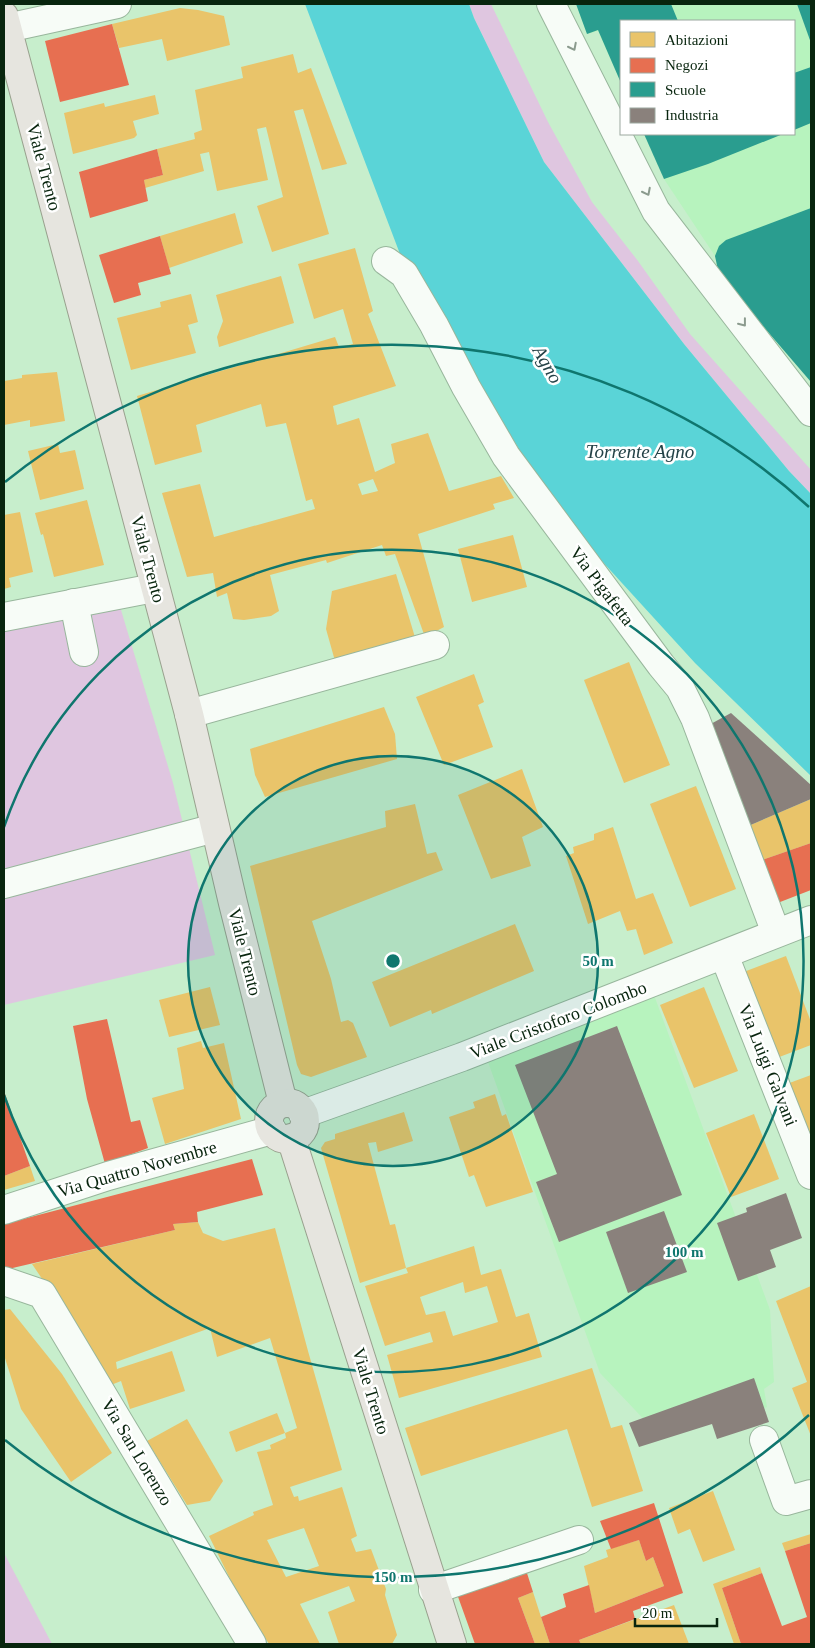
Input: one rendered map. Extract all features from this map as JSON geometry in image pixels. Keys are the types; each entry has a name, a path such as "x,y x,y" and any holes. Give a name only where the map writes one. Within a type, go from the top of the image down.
{"main road":[{"name":"Viale Trento","path":"5,22 122,455 154,588 163,614 189,714 287,1121 433,1590 452,1644"}],"street":[{"path":"5,22 117,4"},
{"path":"551,4 656,211 811,412"},
{"name":"Via Pigafetta","path":"386,261 404,274 506,456 680,688 695,718 776,933"},
{"path":"4,617 154,588"},
{"path":"74,603 84,652"},
{"path":"189,714 435,645"},
{"path":"4,884 215,828"},
{"name":"Viale Cristoforo Colombo","path":"287,1121 462,1057 811,920"},
{"name":"Via Luigi Galvani","path":"724,955 811,1175"},
{"name":"Via Quattro Novembre","path":"4,1210 287,1121"},
{"name":"Via San Lorenzo","path":"4,1281 42,1294 252,1644"},
{"path":"764,1440 786,1501 811,1494"},
{"path":"433,1590 579,1540"}],"shaded area":[{"path":"469,4 491,4 548,122 592,202 638,261 690,334 811,470 811,494 789,471 684,344 544,162"},
{"path":"576,4 811,4 811,382 724,281 718,270 715,256 664,179 644,135 795,135 795,20 620,20 620,81 598,31 587,34"},
{"path":"118,600 173,783 215,955 4,1005 4,623"},
{"path":"654,995 770,1310 774,1382 764,1389 767,1407 719,1425 713,1408 653,1429 600,1373 488,1062"},
{"path":"4,1553 52,1644 4,1644"}],"water":[{"name":"Torrente Agno","path":"305,4 469,4 544,162 684,344 789,471 811,494 811,776 695,663 558,513 400,254"}],"building: Abitazioni":[{"path":"180,8 224,16 230,45 167,61 162,39 119,48 112,24"},
{"path":"293,54 298,73 311,68 347,164 322,170 303,109 294,111 329,234 272,252 257,206 283,197 266,127 257,129 268,180 217,191 209,152 200,154 204,171 145,188 144,180 163,175 157,149 195,139 194,133 202,130 195,90 243,78 241,67"},
{"path":"155,95 159,114 133,121 137,135 134,138 73,154 64,113 104,103 105,107"},
{"path":"235,213 243,243 169,268 160,236"},
{"path":"355,248 373,311 368,314 396,386 333,406 337,425 359,418 375,472 395,463 391,444 428,433 449,491 501,476 514,498 493,504 495,509 418,534 444,627 425,637 395,554 386,556 382,545 327,563 326,560 270,575 279,611 271,616 244,620 233,619 227,593 217,597 213,573 187,577 162,493 200,484 214,537 315,509 312,499 306,501 286,423 266,427 261,404 196,425 202,452 155,465 137,396 335,337 339,347 353,344 343,309 314,319 298,264","holes":["373,479 378,491 362,495 358,484"]},
{"path":"281,276 294,323 219,347 217,337 223,321 216,295"},
{"path":"191,294 198,322 188,325 196,353 131,370 117,318 161,307 160,302"},
{"path":"57,372 65,421 30,427 30,420 4,425 4,381 22,378 22,375"},
{"path":"58,444 60,453 75,450 84,489 40,500 28,451"},
{"path":"87,500 104,565 54,577 43,534 41,535 35,513"},
{"path":"20,512 33,572 9,578 11,587 4,589 4,515"},
{"path":"513,535 527,587 472,602 458,549"},
{"path":"396,574 417,644 337,668 326,629 332,591"},
{"path":"629,662 670,765 624,783 584,680"},
{"path":"474,674 484,702 478,705 493,747 444,765 416,697"},
{"path":"384,707 395,734 397,759 265,797 255,775 250,749"},
{"path":"522,769 543,827 522,837 531,866 491,879 458,795"},
{"path":"696,786 736,889 690,907 650,804"},
{"path":"811,799 811,843 759,861 746,827"},
{"path":"415,804 427,854 436,852 443,870 312,921 331,979 341,1022 348,1020 353,1023 367,1057 311,1077 301,1074 297,1065 250,866 386,827 385,811"},
{"path":"613,827 636,899 653,893 673,943 644,955 636,929 627,931 620,911 588,924 566,856 574,853 573,847 594,840 594,834"},
{"path":"515,924 534,971 432,1014 431,1010 390,1027 372,982"},
{"path":"786,956 811,1022 811,1045 774,1059 741,973"},
{"path":"210,987 220,1025 169,1037 159,1000"},
{"path":"704,987 738,1071 694,1088 660,1005"},
{"path":"201,1041 203,1048 224,1043 241,1119 165,1144 152,1098 184,1089 177,1048"},
{"path":"811,1075 811,1153 784,1085"},
{"path":"495,1094 502,1116 506,1114 533,1192 486,1207 474,1175 469,1177 449,1117 475,1108 473,1102"},
{"path":"404,1112 413,1141 378,1152 376,1142 368,1143 390,1225 395,1224 406,1268 360,1283 321,1148 325,1142 335,1139 335,1134"},
{"path":"754,1114 779,1179 731,1197 706,1133"},
{"path":"30,1166 35,1181 4,1190 4,1176"},
{"path":"198,1222 203,1233 223,1241 275,1228 342,1470 290,1487 294,1497 298,1496 299,1501 342,1487 357,1536 351,1539 356,1552 371,1549 386,1589 385,1595 397,1635 392,1644 339,1644 328,1612 355,1601 349,1586 300,1604 320,1644 269,1644 236,1591 209,1536 254,1515 253,1512 273,1505 257,1452 271,1449 270,1445 286,1438 285,1433 297,1428 270,1338 217,1357 210,1328 116,1362 117,1369 172,1351 185,1391 130,1409 121,1381 101,1389 88,1373 102,1367 32,1264 175,1230 173,1224","holes":["304,1528 319,1566 286,1577 267,1540"]},
{"path":"474,1246 481,1275 501,1269 516,1317 529,1313 542,1357 399,1398 387,1355 433,1342 430,1332 385,1346 365,1286 408,1273 406,1268","holes":["463,1282 465,1293 487,1286 498,1322 453,1336 445,1311 426,1315 420,1297"]},
{"path":"811,1286 811,1436 792,1388 807,1382 776,1301"},
{"path":"10,1309 62,1374 112,1453 71,1482 21,1409 4,1355 4,1310"},
{"path":"592,1368 611,1428 622,1425 643,1491 592,1507 567,1429 421,1476 405,1428"},
{"path":"277,1413 285,1433 236,1452 229,1432"},
{"path":"187,1419 223,1481 210,1501 187,1505 147,1441"},
{"path":"713,1491 735,1550 703,1562 690,1529 678,1534 669,1508"},
{"path":"811,1534 811,1543 785,1551 782,1543"},
{"path":"639,1540 646,1561 653,1557 664,1586 595,1613 584,1566 608,1557 606,1550"},
{"path":"760,1567 762,1573 722,1588 741,1644 734,1644 713,1584"},
{"path":"533,1592 550,1644 535,1644 518,1598"},
{"path":"674,1605 689,1644 581,1644 579,1640"}],"building: Negozi":[{"path":"112,24 129,85 60,102 45,41"},
{"path":"157,149 163,175 144,180 148,201 90,218 79,172"},
{"path":"160,236 171,274 138,283 141,295 114,303 99,255"},
{"path":"811,843 811,890 775,904 759,861"},
{"path":"107,1019 131,1122 140,1120 148,1148 105,1164 87,1099 73,1026"},
{"path":"4,1091 30,1166 4,1176"},
{"path":"252,1159 263,1195 197,1212 198,1222 173,1224 175,1230 4,1270 4,1224"},
{"path":"654,1503 683,1593 633,1611 635,1619 579,1640 581,1644 550,1644 541,1617 566,1607 563,1594 589,1585 595,1613 664,1586 653,1557 646,1561 639,1540 611,1549 600,1521"},
{"path":"811,1543 811,1644 741,1644 722,1588 762,1573 782,1626 807,1617 785,1551"},
{"path":"526,1570 533,1592 518,1598 535,1644 475,1644 457,1594"}],"building: Scuole":[{"path":"576,4 671,4 678,20 620,20 620,81 598,30 587,34"},
{"path":"797,4 811,4 811,43"},
{"path":"811,67 811,123 795,130 795,73"},
{"path":"644,135 780,135 708,164 664,179"},
{"path":"811,208 811,382 724,281 718,270 715,256 719,246 726,240"}],"building: Industria":[{"path":"731,713 811,785 811,799 746,827 707,726"},
{"path":"617,1026 682,1195 559,1242 536,1182 557,1174 515,1065"},
{"path":"786,1193 802,1238 770,1250 776,1267 738,1281 717,1223 747,1212 746,1208"},
{"path":"664,1211 687,1272 628,1293 606,1232"},
{"path":"754,1378 769,1422 717,1439 712,1424 639,1447 629,1423"}],"water label":[{"name":"Agno","path":"548,364"}]}
